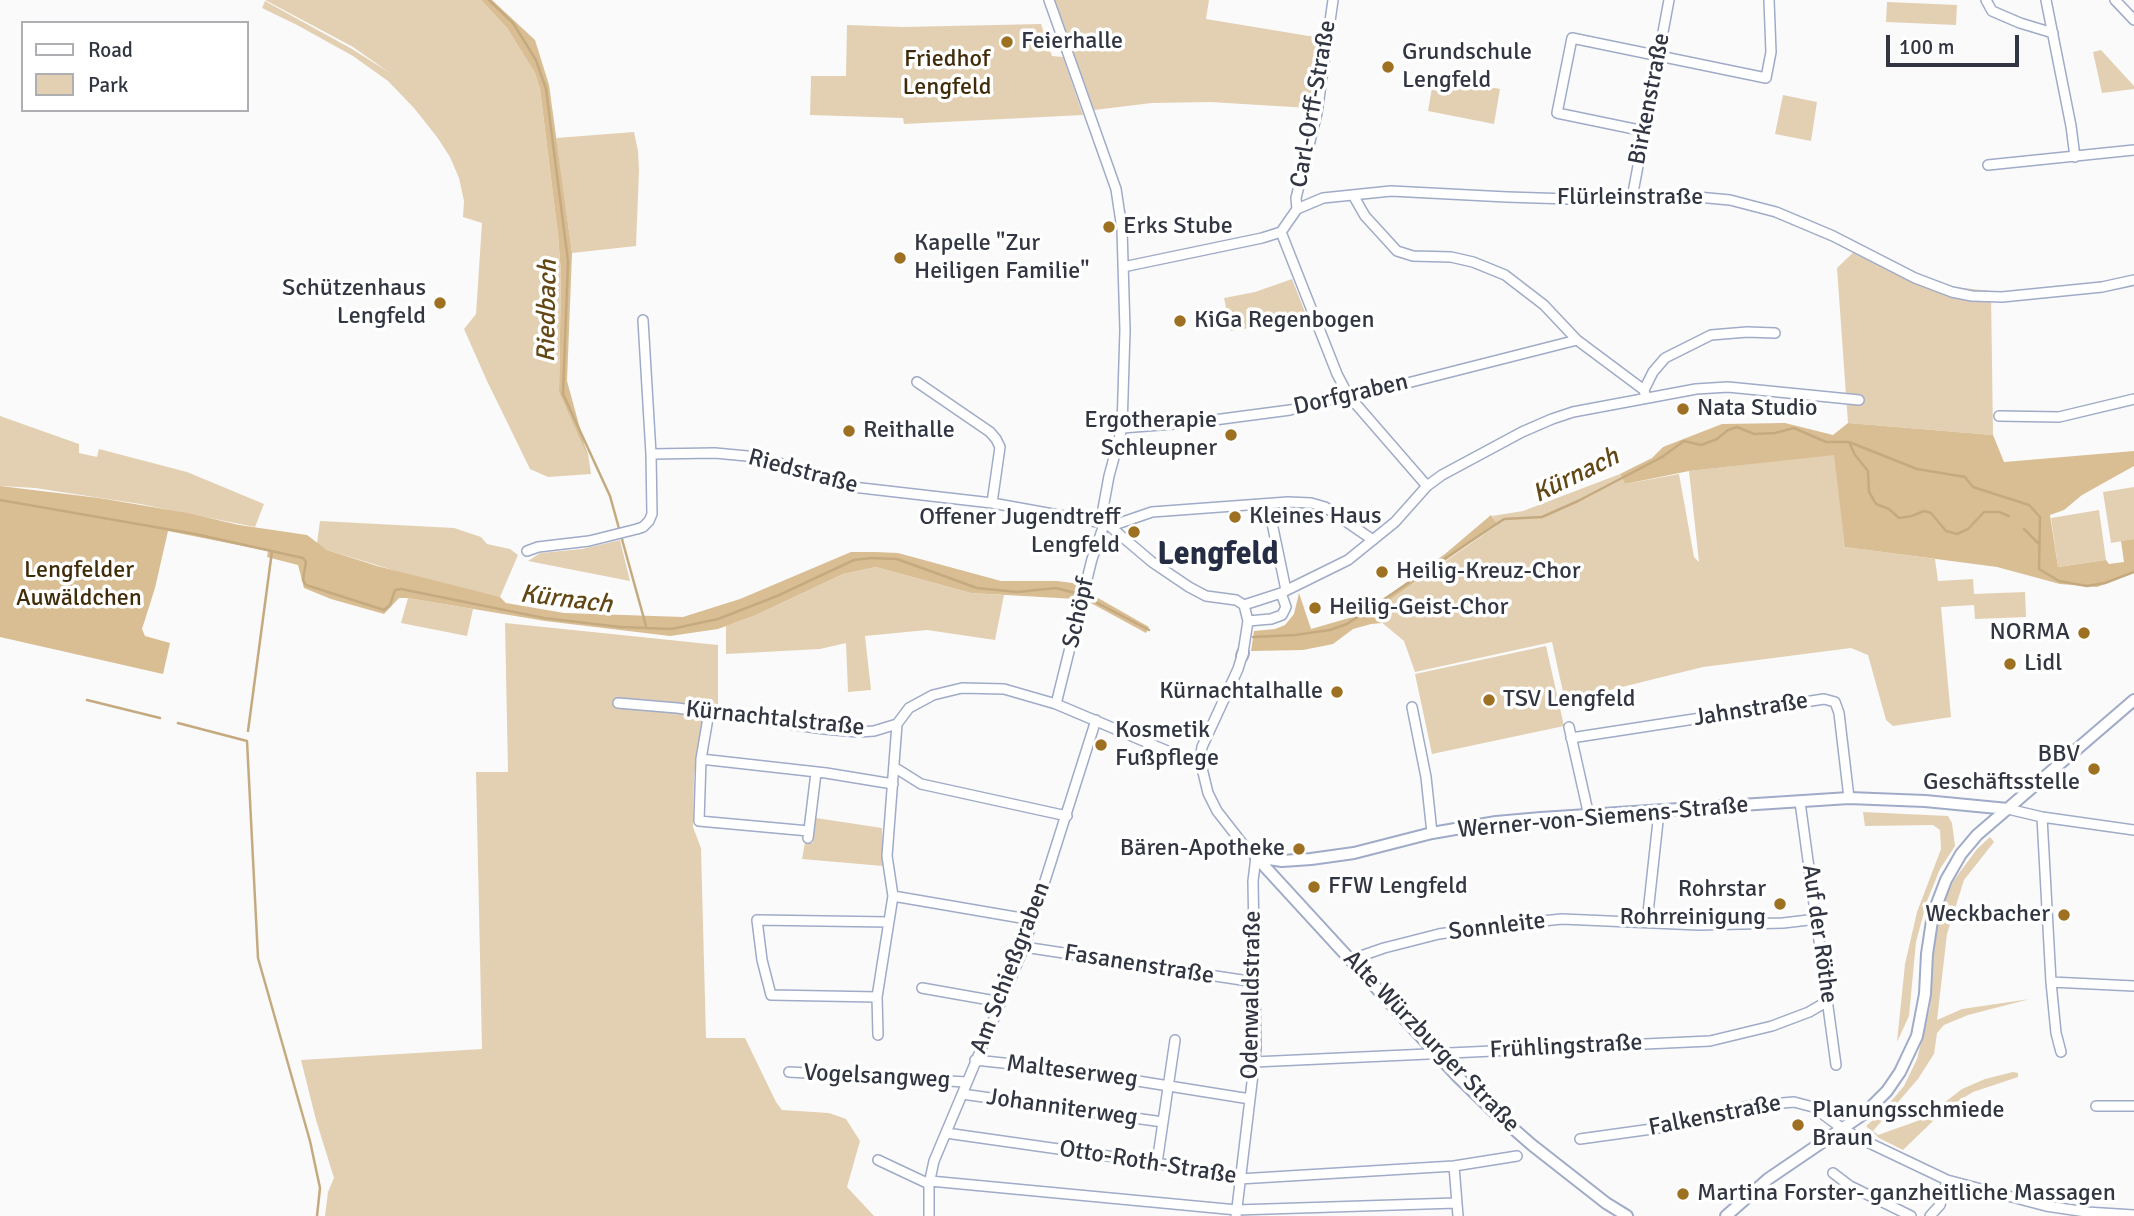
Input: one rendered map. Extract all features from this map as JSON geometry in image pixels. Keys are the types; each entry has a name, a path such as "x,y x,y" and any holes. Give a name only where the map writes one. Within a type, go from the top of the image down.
{"street":[{"name":"Schöpf","path":"1049,0 1116,189 1122,229 1125,330 1122,428 1108,476 1102,514 1105,522 1056,704"},
{"name":"Carl-Orff-Straße","path":"1297,209 1296,198 1317,113 1333,0"},
{"name":"Birkenstraße","path":"1632,198 1669,0"},
{"path":"1644,131 1557,113 1572,38 1766,78 1771,52 1769,0"},
{"path":"1986,0 1992,11 2053,33"},
{"path":"2046,0 2075,157"},
{"path":"2115,0 2134,20"},
{"path":"1988,165 2134,150"},
{"name":"Flürleinstraße","path":"1297,209 1323,198 1391,191 1600,200 1697,197 1754,205 1812,226 1914,278 1952,292 1972,296 2002,297 2102,287 2134,280"},
{"path":"1353,195 1365,216 1396,251 1413,256 1451,257 1473,262 1505,275 1544,305 1577,340 1645,394"},
{"path":"1123,267 1281,232 1297,209"},
{"path":"1281,232 1337,374 1348,395 1427,486"},
{"path":"527,551 538,547 589,541 643,527 652,514 643,320"},
{"path":"1645,394 1653,372 1665,358 1711,335 1747,331 1775,334"},
{"name":"Dorfgraben","path":"1122,428 1290,410 1577,340"},
{"path":"917,382 990,432 996,439 1000,447 992,503"},
{"path":"1244,605 1284,591 1348,560 1395,523 1427,486 1442,475 1552,419 1573,412 1627,404 1645,394 1728,387 1859,400"},
{"path":"1999,416 2059,417 2134,398"},
{"name":"Riedstraße","path":"651,454 715,453 747,456 779,463 844,486 992,503 1105,522"},
{"path":"1105,522 1114,525 1165,510 1288,502 1325,506 1373,540"},
{"path":"1248,621 1271,620 1282,615 1286,607 1268,504"},
{"path":"1105,522 1152,562 1189,587 1206,596 1236,600 1244,605 1248,621 1238,669 1202,747 1199,760 1208,793 1217,811 1256,858"},
{"name":"Kürnachtalstraße","path":"618,703 858,732 874,731 897,724 909,708 933,695 962,688 1004,689 1056,704 1191,761 1199,760"},
{"name":"Jahnstraße","path":"1571,738 1824,699 1835,702 1839,713 1849,798"},
{"path":"1726,1216 1768,1179 1843,1129 1875,1104 1900,1072 1917,1036 1925,994 1933,914 1961,853 1977,835 2134,700"},
{"path":"1412,706 1426,777 1432,832"},
{"path":"709,712 701,759 699,821 808,834 816,773"},
{"name":"Am Schießgraben","path":"929,1216 934,1161 1024,947 1096,720"},
{"path":"878,1035 877,997 893,896 887,856 897,724"},
{"path":"1569,727 1589,816"},
{"path":"701,759 826,773 892,784"},
{"path":"894,767 921,785 1067,816"},
{"name":"Werner-von-Siemens-Straße","path":"1256,858 1311,859 1353,853 1432,832 1496,822 1849,798 2008,809"},
{"name":"Auf der Röthe","path":"1800,802 1836,1065"},
{"path":"2008,809 2042,817 2134,830"},
{"path":"1647,922 1660,812"},
{"path":"2042,817 2051,982 2060,1052"},
{"name":"Alte Würzburger Straße","path":"1256,858 1493,1111 1606,1203 1627,1216"},
{"name":"Odenwaldstraße","path":"1236,1213 1254,1062 1253,881 1256,858"},
{"path":"1279,882 1282,860"},
{"path":"893,896 1032,920"},
{"name":"Sonnleite","path":"1353,962 1384,948 1439,934 1562,919 1744,925 1817,919"},
{"path":"877,997 771,995 762,960 757,920 889,922"},
{"name":"Fasanenstraße","path":"1024,947 1255,982"},
{"path":"2051,982 2134,986"},
{"path":"922,988 1001,1002"},
{"name":"Frühlingstraße","path":"1254,1062 1710,1041 1772,1026 1809,1012 1828,1001"},
{"name":"Malteserweg","path":"1157,1163 1175,1040"},
{"name":"Malteserweg","path":"975,1060 1069,1070 1250,1099"},
{"name":"Vogelsangweg","path":"789,1072 966,1082"},
{"name":"Johanniterweg","path":"961,1094 1163,1122"},
{"name":"Falkenstraße","path":"1580,1139 1695,1123 1748,1106 1794,1102 1812,1107 1843,1129 1915,1167 1947,1180 2046,1206 2134,1215"},
{"path":"2096,1107 2134,1106"},
{"name":"Otto-Roth-Straße","path":"946,1133 1157,1163 1239,1179 1454,1166 1517,1156"},
{"path":"878,1160 930,1183 1236,1213 1456,1203"},
{"path":"1454,1166 1458,1216"},
{"path":"1833,1173 1850,1186 1911,1216"},
{"path":"1930,1216 1940,1205 1947,1180"}],"green space":[{"path":"265,0 481,0 507,28 535,73 540,89 561,273 559,392 588,453 591,474 548,477 530,469 487,381 464,329 476,314 482,223 463,217 464,201 459,178 437,137 388,81 353,56 262,8 265,1 390,73 353,47"},
{"path":"481,0 492,0 535,40 549,85 572,253 567,381 587,454 559,392 561,273 540,89 535,73 507,28"},
{"path":"1053,0 1209,0 1206,19 1321,38 1309,108 1210,102 1152,103 1094,110"},
{"path":"1887,2 1957,5 1956,25 1886,22"},
{"name":"Friedhof Lengfeld","path":"1041,24 1052,56 1063,57 1083,115 904,124 903,118 810,115 811,76 846,76 847,25 903,27"},
{"path":"2101,50 2134,89 2102,93 2093,52"},
{"path":"1434,76 1500,89 1494,124 1428,111"},
{"path":"1783,95 1817,102 1811,141 1775,134"},
{"path":"634,132 639,170 636,246 572,253 556,138"},
{"path":"1861,245 1931,280 1954,287 1991,291 1993,435 1848,423 1837,268"},
{"path":"1292,279 1305,312 1266,325 1231,331 1224,298 1255,292"},
{"path":"0,416 79,444 79,453 97,457 99,449 187,472 264,504 255,527 140,504 35,488 0,486"},
{"path":"1785,423 1833,435 1848,423 1993,435 2004,462 2134,451 2134,466 2082,495 2064,510 2050,515 2058,567 2106,560 2109,564 2124,562 2121,541 2134,539 2134,573 2097,587 2060,584 1997,567 1845,547 1834,455 1689,471 1625,484 1620,474 1652,458 1663,447 1722,424"},
{"path":"1835,454 1846,547 1935,559 1938,581 1973,579 1974,594 2025,592 2026,617 1975,619 1974,605 1941,607 1951,717 1893,726 1886,720 1868,655 1851,648 1703,667 1565,701 1552,642 1415,672 1404,641 1375,617 1379,608 1497,525 1492,516 1523,511 1620,474 1625,484 1679,474 1694,557 1699,562 1689,471"},
{"name":"Lengfelder Auwäldchen","path":"0,486 99,498 307,535 327,550 377,566 500,597 506,603 564,613 683,617 740,599 851,552 875,552 898,553 1001,581 1057,581 1080,584 1091,594 1149,627 1146,633 1089,602 1076,599 971,593 876,567 843,574 756,615 718,629 670,636 545,621 408,598 399,598 384,614 331,599 304,588 298,565 267,557 268,551 168,531 142,629 145,636 170,643 163,674 0,637"},
{"path":"2134,487 2134,539 2111,543 2103,492"},
{"path":"2099,510 2106,560 2058,567 2051,518"},
{"path":"1491,515 1497,524 1379,608 1375,617 1382,623 1353,629 1333,644 1303,650 1251,651 1254,631 1285,625 1294,614 1299,593 1311,629 1363,614 1445,554"},
{"path":"320,521 454,528 481,537 487,544 510,549 518,555 500,597 432,582 327,550 317,543"},
{"path":"620,540 630,581 528,561 540,553 582,549"},
{"path":"876,567 971,593 1004,595 995,640 927,630 865,636 871,690 848,692 846,643 820,649 726,654 726,626 756,615 843,574"},
{"path":"408,598 473,609 467,636 401,623"},
{"path":"505,623 718,645 718,704 705,713 694,775 693,827 701,848 706,1038 745,1038 782,1110 829,1113 846,1119 860,1141 847,1187 874,1216 325,1216 328,1192 334,1178 301,1060 482,1049 476,772 508,772"},
{"name":"TSV Lengfeld","path":"1546,646 1564,726 1432,754 1415,674"},
{"path":"1863,812 1948,816 1952,823 1955,846 1940,869 1927,901 1916,942 1909,1016 1897,1042 1905,964 1917,912 1941,849 1940,830 1933,825 1865,826"},
{"path":"816,818 882,828 883,866 802,859 805,842 813,843"},
{"path":"1990,837 1994,842 1964,880 1947,934 1937,1020 1962,1009 2030,999 1968,1015 1944,1025 1937,1033 1934,1054 1918,1079 1873,1131 1878,1135 1923,1119 1962,1089 1985,1079 2013,1072 2018,1073 2018,1077 1973,1092 1960,1100 1903,1150 1879,1138 1866,1126 1904,1086 1917,1059 1930,1007 1935,934 1944,901 1954,880 1977,849"}],"waterway":[{"name":"Riedbach","path":"489,0 513,23 536,60 546,89 568,261 563,394 610,496 646,626"},
{"name":"Kürnach","path":"1253,637 1295,635 1330,630 1347,624 1504,519 1542,517 1662,457 1684,441 1701,445 1737,427 1754,434 1775,433 1794,428 1826,442 1849,442 1917,469 1965,477 1973,487 2029,505 2040,517 2039,569 2059,581 2087,586 2105,583 2134,572"},
{"name":"Kürnach","path":"1849,442 1855,455 1868,471 1869,492 1876,504 1889,509 1899,518 1924,511 1931,513 1946,531 1957,534 1968,529 1984,512 1999,512 2009,516"},
{"name":"Kürnach","path":"0,500 195,534 303,558 306,562 303,580 306,585 384,610 390,605 395,590 401,589 544,618 620,627 671,629 718,619 777,596 854,560 871,558 897,559 977,588 1017,592 1056,588 1079,594"},
{"name":"Kürnach","path":"2024,529 2039,544"},
{"path":"248,731 272,551"},
{"name":"Kürnach","path":"1086,597 1149,630"},
{"path":"87,700 160,718"},
{"path":"178,723 247,741 258,958 310,1141 320,1188 317,1216"}],"place":[{"name":"Feierhalle","path":"1007,42"},
{"name":"Grundschule Lengfeld","path":"1388,67"},
{"name":"Erks Stube","path":"1109,227"},
{"name":"Kapelle \"Zur Heiligen Familie\"","path":"900,258"},
{"name":"Schützenhaus Lengfeld","path":"440,303"},
{"name":"KiGa Regenbogen","path":"1180,321"},
{"name":"Nata Studio","path":"1683,409"},
{"name":"Reithalle","path":"849,431"},
{"name":"Ergotherapie Schleupner","path":"1231,435"},
{"name":"Kleines Haus","path":"1235,517"},
{"name":"Offener Jugendtreff Lengfeld","path":"1134,532"},
{"name":"Heilig-Kreuz-Chor","path":"1382,572"},
{"name":"Heilig-Geist-Chor","path":"1315,608"},
{"name":"NORMA","path":"2084,633"},
{"name":"Lidl","path":"2010,664"},
{"name":"Kürnachtalhalle","path":"1337,692"},
{"name":"TSV Lengfeld","path":"1489,700"},
{"name":"Kosmetik Fußpflege","path":"1101,745"},
{"name":"BBV Geschäftsstelle","path":"2094,769"},
{"name":"Bären-Apotheke","path":"1299,849"},
{"name":"FFW Lengfeld","path":"1314,887"},
{"name":"Rohrstar Rohrreinigung","path":"1780,904"},
{"name":"Weckbacher","path":"2064,915"},
{"name":"Planungsschmiede Braun","path":"1798,1125"},
{"name":"Martina Forster- ganzheitliche Massagen","path":"1683,1194"}],"district":[{"name":"Lengfeld","path":"1218,556"}]}
